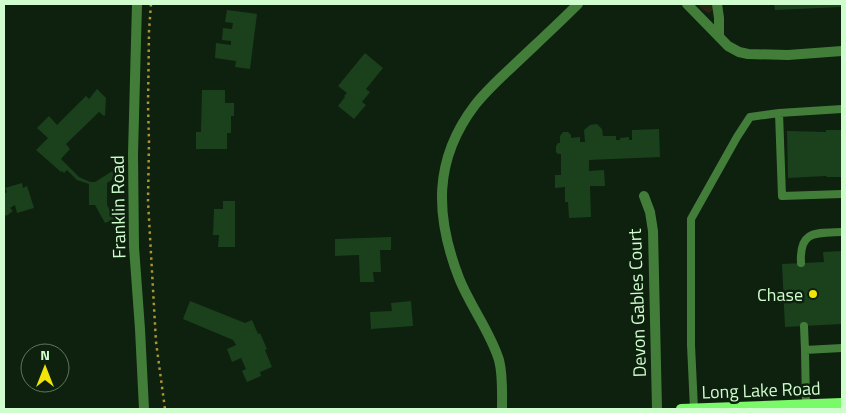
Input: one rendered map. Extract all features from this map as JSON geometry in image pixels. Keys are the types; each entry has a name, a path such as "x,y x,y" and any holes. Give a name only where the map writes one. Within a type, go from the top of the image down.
{"main road":[{"name":"Long Lake Road","path":"682,409 761,408 842,403"}],"street":[{"name":"Franklin Road","path":"137,4 133,154 134,247 144,409"},
{"path":"502,409 499,362 493,345 459,279 444,230 442,208 444,170 454,140 462,123 475,104 578,4"},
{"path":"687,4 728,46 739,52 788,55 842,51"},
{"path":"718,4 719,37"},
{"name":"Devon Gables Court","path":"644,196 650,212 652,231 657,409"}],"lane":[{"path":"694,409 691,219 750,117 842,109"},
{"path":"779,113 782,196 842,194"},
{"path":"800,263 800,252 804,241 814,234 842,232"},
{"path":"804,326 806,405"},
{"path":"804,350 842,348"}],"path":[{"path":"151,4 149,32 148,201 156,342 165,409"}],"shaded area":[{"path":"697,4 713,4 713,10 709,13"}],"building":[{"path":"774,4 842,4 842,7 775,10"},
{"path":"227,10 257,14 250,69 235,67 236,61 215,58 216,43 231,45 231,41 222,40 223,28 232,29 233,23 225,22"},
{"path":"365,53 383,68 366,89 370,92 362,102 366,105 354,119 338,106 347,93 338,86"},
{"path":"97,89 106,98 105,115 99,112 66,144 70,149 61,159 79,177 90,182 95,182 114,170 118,176 107,183 107,205 119,227 119,236 110,221 105,223 95,205 89,205 89,184 77,180 67,170 64,173 61,172 36,150 48,138 37,128 49,116 57,125 86,96 89,99"},
{"path":"202,90 225,90 225,103 234,103 234,116 231,116 231,133 227,133 227,149 196,149 196,132 201,132"},
{"path":"597,124 602,129 603,136 616,136 616,140 629,137 629,140 632,140 632,130 659,129 660,157 589,160 589,171 604,170 605,186 590,186 591,217 569,218 568,202 565,202 565,187 555,188 555,175 561,175 561,154 556,152 556,146 560,143 560,136 563,132 568,132 571,138 580,137 580,142 585,142 584,130 590,125"},
{"path":"826,130 842,130 842,177 788,178 787,131 826,132"},
{"path":"22,183 23,188 27,186 34,208 17,213 15,205 10,208 13,211 6,216 4,214 4,194 7,192 5,188"},
{"path":"223,201 235,201 235,247 218,247 219,235 213,235 214,209 223,209"},
{"path":"391,237 391,250 380,250 381,272 373,272 374,282 360,282 359,255 335,256 335,239"},
{"name":"Chase","path":"842,251 842,324 785,327 782,264 824,262 823,252"},
{"path":"190,301 245,323 252,320 267,349 265,350 272,367 260,372 261,376 247,382 242,371 246,369 241,358 232,362 227,349 236,345 233,340 183,319"},
{"path":"411,301 413,326 371,329 370,312 392,311 391,303"}],"place":[{"name":"Chase","path":"813,294"}]}
